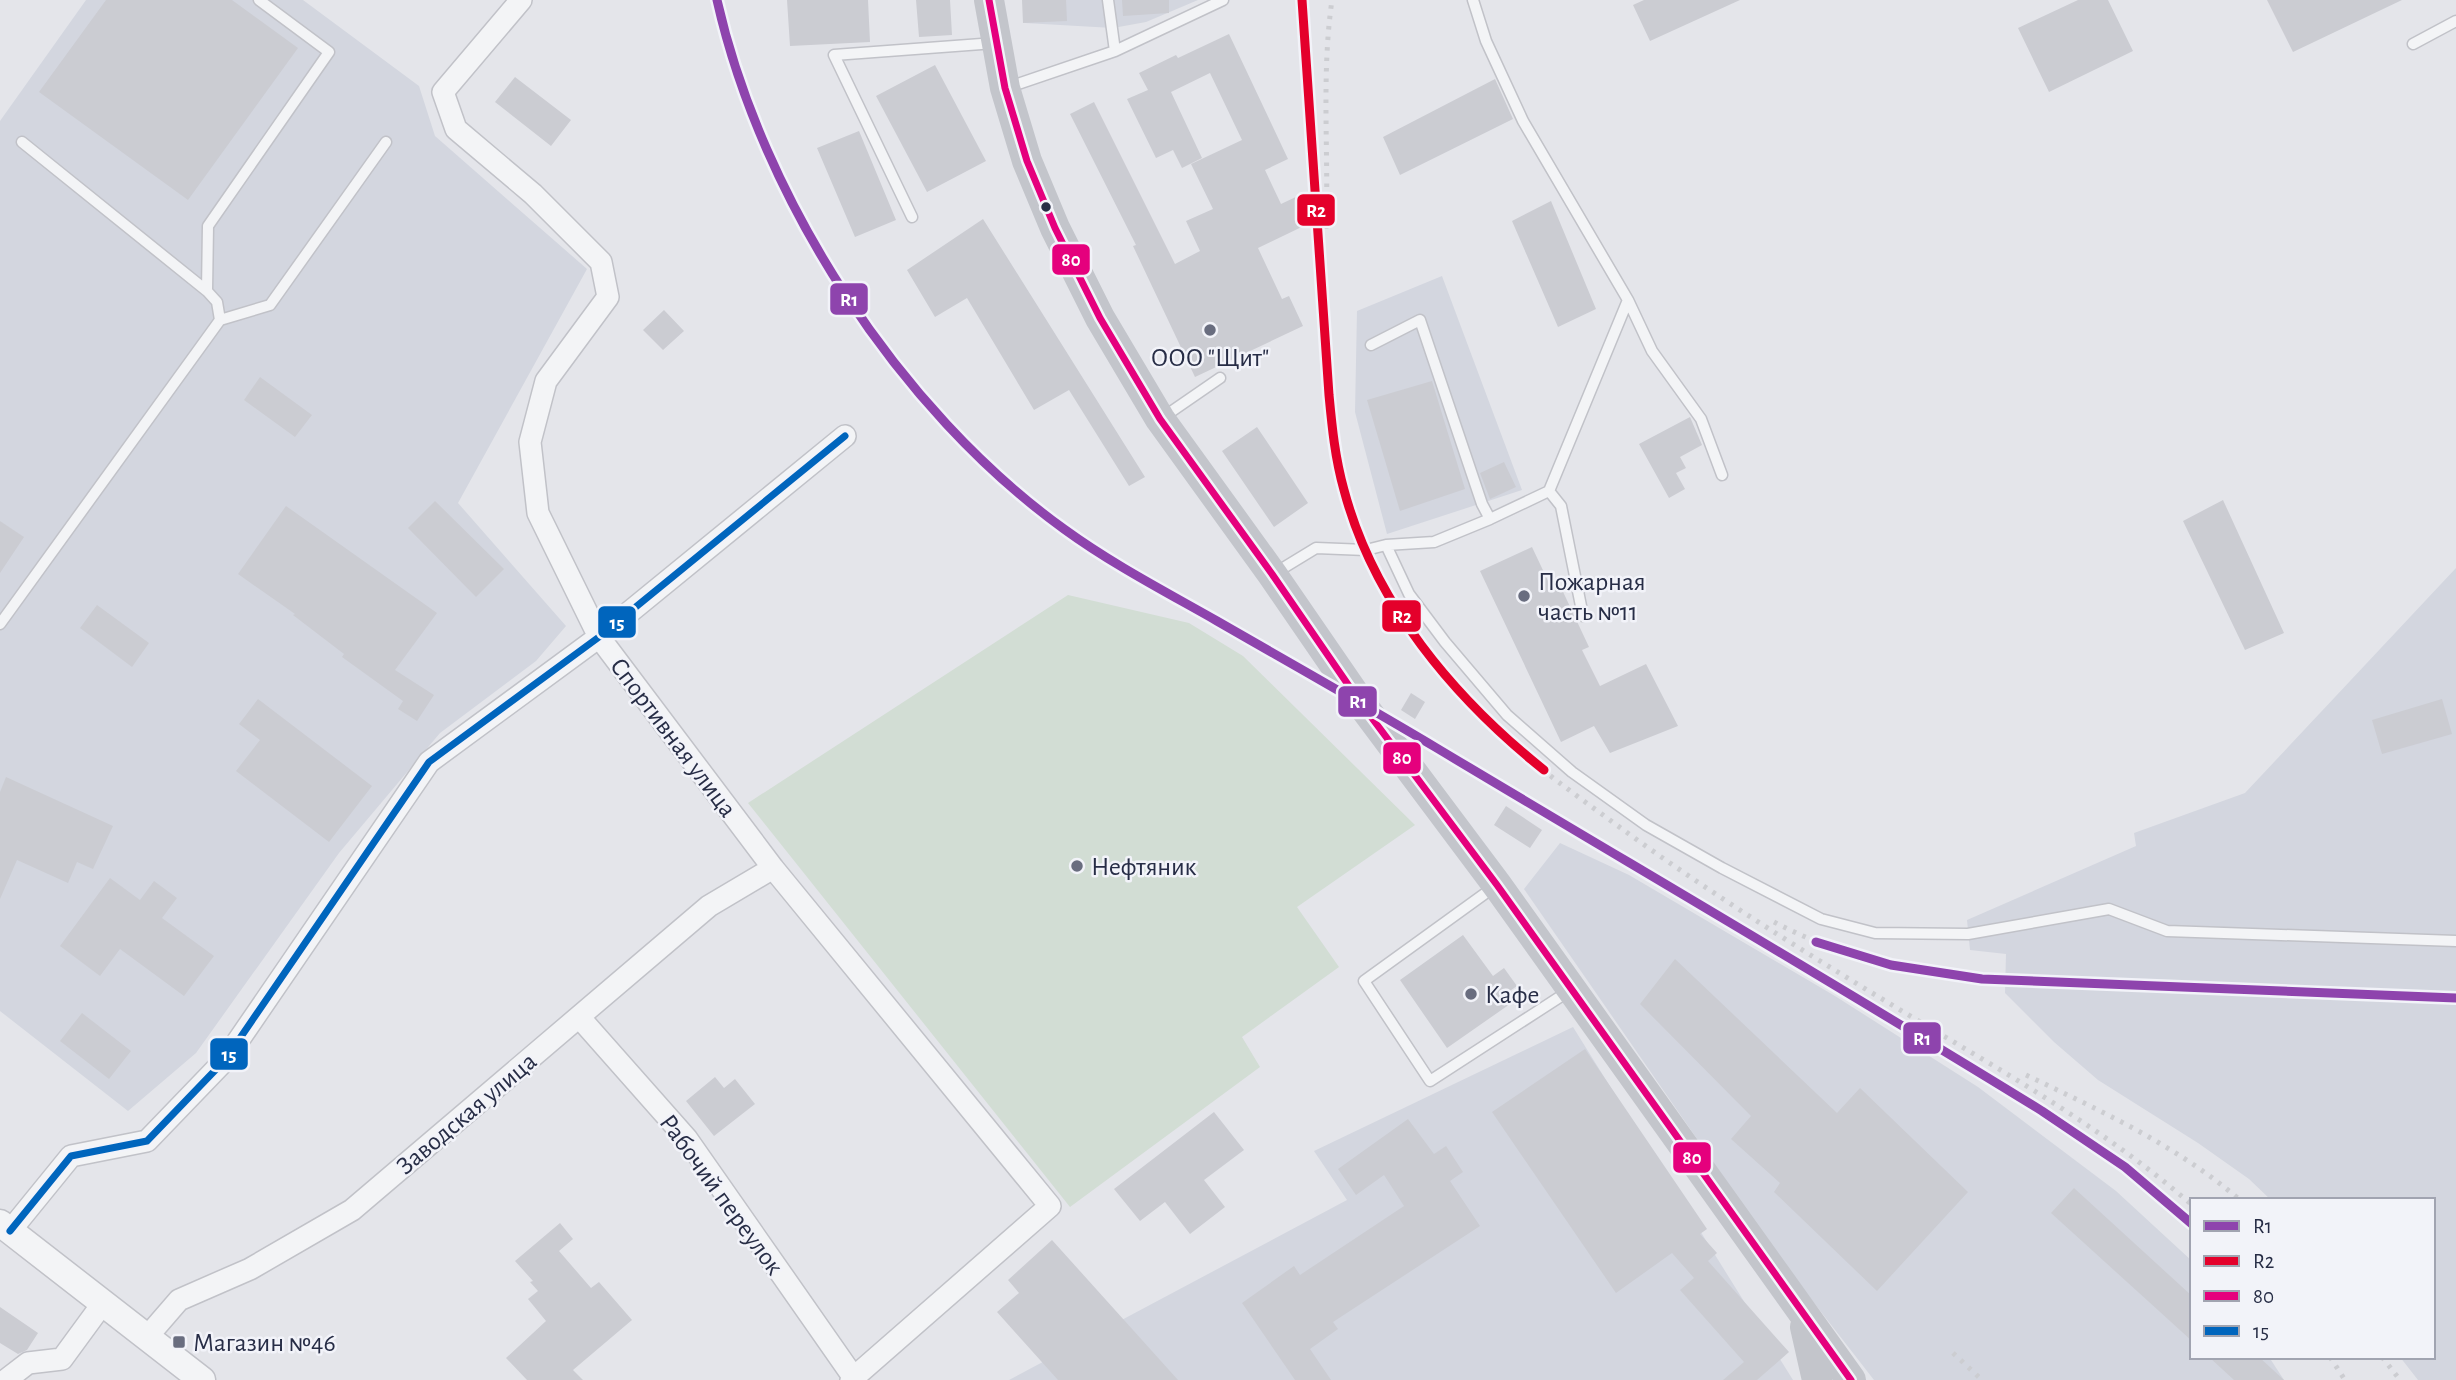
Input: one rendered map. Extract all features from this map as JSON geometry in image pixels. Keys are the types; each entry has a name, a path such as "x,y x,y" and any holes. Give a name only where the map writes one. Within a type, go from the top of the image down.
{"main road":[{"path":"989,0 1005,88 1027,161 1055,228 1100,318 1160,419 1360,702 1497,885 1851,1380"},
{"path":"1801,1313 1817,1380"}],"street":[{"name":"Спортивная улица","path":"521,0 443,93 456,129 533,194 601,262 608,297 546,381 530,442 538,513 599,637 773,868 1050,1206 852,1379"},
{"path":"202,1380 5,1227 71,1156 147,1141 225,1060 429,762 599,637 845,436"},
{"name":"Заводская улица","path":"147,1337 179,1300 250,1269 352,1210 709,906 773,868"},
{"name":"Рабочий переулок","path":"580,1018 687,1139 852,1379"},
{"path":"6,1380 28,1363 62,1359 103,1303"}],"lane":[{"path":"207,291 208,226 329,52 259,0"},
{"path":"1108,0 1115,51"},
{"path":"1005,88 1115,51 1223,0"},
{"path":"1473,0 1486,41 1523,121 1628,300 1652,351 1701,419 1722,475"},
{"path":"2413,44 2456,21"},
{"path":"912,216 834,55 995,43"},
{"path":"22,142 207,291 217,302 220,320"},
{"path":"0,624 220,320 270,306 386,142"},
{"path":"1272,574 1316,548 1366,550 1386,545 1434,542 1549,491 1628,300"},
{"path":"1371,345 1420,320 1482,504 1490,519"},
{"path":"1160,419 1220,378"},
{"path":"1549,491 1561,506 1583,616"},
{"path":"1386,545 1409,594 1445,642 1507,715 1572,772 1646,825 1821,919 1875,933 1968,934 2109,909 2167,931 2456,941"},
{"path":"1497,885 1364,981 1430,1081 1571,990"}],"shaded area":[{"path":"86,0 303,0 419,86 435,136 587,269 458,503 566,626 536,661 440,733 339,853 196,1053 128,1111 0,1011 0,121"},
{"path":"1024,0 1198,0 1146,22 1113,28 1025,23"},
{"path":"1442,276 1522,490 1387,534 1355,412 1357,311"},
{"path":"2456,568 2456,1380 2418,1380 2402,1359 2435,1359 2435,1198 2269,1198 2249,1179 2198,1143 2098,1080 2054,1042 2005,993 2006,954 1970,950 1967,920 2136,846 2134,833 2245,793"},
{"name":"Нефтяник","path":"1068,595 1189,623 1243,656 1415,825 1297,907 1339,967 1242,1037 1260,1067 1070,1207 748,803"},
{"path":"1560,843 1629,875 1835,996 1978,1087 2116,1191 2190,1259 2190,1359 2270,1359 2284,1380 1874,1380 1783,1263 1524,889"},
{"path":"1573,1027 1793,1380 1009,1380 1347,1200 1314,1151"}],"building":[{"path":"106,0 232,0 298,48 188,200 39,92"},
{"path":"787,0 868,0 870,42 790,46"},
{"path":"916,0 950,0 952,35 919,37"},
{"path":"1022,0 1066,0 1067,21 1023,23"},
{"path":"1122,0 1169,0 1169,13 1123,16"},
{"path":"1644,0 1740,0 1650,41 1633,5"},
{"path":"2078,0 2108,0 2133,51 2049,92 2018,28"},
{"path":"2267,0 2402,0 2293,52"},
{"path":"1229,34 1288,159 1265,170 1281,204 1300,195 1312,222 1258,248 1282,299 1289,296 1303,326 1195,377 1133,246 1136,245 1070,114 1094,102 1175,264 1200,251 1186,221 1213,209 1191,164 1242,140 1210,73 1171,92 1202,158 1182,168 1173,150 1156,158 1127,99 1148,90 1139,73"},
{"path":"935,65 986,161 927,192 876,96"},
{"path":"515,77 571,120 551,146 495,102"},
{"path":"1495,79 1513,119 1400,175 1383,137"},
{"path":"859,131 896,220 855,237 817,148"},
{"path":"1551,201 1596,309 1558,327 1512,221"},
{"path":"983,219 1145,477 1129,486 1069,390 1034,410 967,298 935,317 907,270"},
{"path":"664,310 684,331 663,350 643,330"},
{"path":"260,377 312,415 295,437 244,400"},
{"path":"1432,381 1465,489 1400,511 1367,400"},
{"path":"1690,417 1702,445 1680,457 1686,468 1676,473 1685,489 1669,498 1639,444"},
{"path":"1257,427 1308,503 1274,527 1222,451"},
{"path":"1504,462 1516,487 1490,499 1480,473"},
{"path":"2223,500 2284,633 2245,650 2183,521"},
{"path":"435,501 504,569 476,597 408,528"},
{"path":"286,506 437,613 395,670 434,695 417,721 398,709 403,701 342,657 344,654 293,615 295,614 238,574"},
{"path":"0,521 24,537 0,573"},
{"path":"1532,547 1549,583 1557,579 1589,647 1582,650 1600,686 1646,664 1678,726 1610,753 1594,726 1561,742 1480,571"},
{"path":"97,605 149,643 132,667 80,628"},
{"path":"1411,693 1425,702 1415,719 1401,710"},
{"path":"258,699 372,786 329,842 236,771 260,740 239,724"},
{"path":"2442,699 2452,734 2382,754 2372,720"},
{"path":"6,777 113,826 93,869 77,862 68,883 17,860 0,899 0,792"},
{"path":"1506,806 1542,830 1530,848 1494,825"},
{"path":"110,878 140,900 154,881 177,898 162,918 214,956 184,996 120,949 100,976 60,946"},
{"path":"1463,935 1493,976 1504,968 1517,986 1504,995 1510,1004 1447,1048 1400,980"},
{"path":"1675,959 1837,1113 1860,1088 1968,1192 1877,1291 1774,1192 1780,1183 1731,1139 1751,1116 1640,1004"},
{"path":"82,1013 131,1051 109,1079 60,1041"},
{"path":"1585,1049 1707,1229 1700,1234 1717,1253 1708,1261 1789,1352 1757,1380 1723,1380 1744,1362 1680,1290 1694,1278 1672,1253 1616,1293 1492,1112"},
{"path":"715,1077 724,1088 735,1079 755,1104 714,1136 686,1101"},
{"path":"1214,1112 1244,1150 1204,1180 1225,1207 1190,1234 1165,1202 1140,1221 1114,1189"},
{"path":"1408,1119 1434,1154 1446,1146 1463,1172 1450,1181 1480,1226 1333,1322 1338,1329 1310,1349 1331,1380 1295,1380 1242,1303 1294,1266 1300,1275 1404,1206 1384,1175 1356,1195 1338,1169"},
{"path":"2074,1188 2190,1294 2190,1339 2051,1213"},
{"path":"560,1223 573,1239 559,1251 591,1288 599,1282 632,1320 573,1370 583,1380 527,1380 506,1358 546,1321 528,1299 538,1291 530,1282 533,1281 515,1261"},
{"path":"1052,1240 1178,1380 1058,1380 997,1312 1019,1293 1008,1280"},
{"path":"0,1307 38,1333 27,1350 18,1354 0,1343"},
{"path":"2211,1359 2261,1359 2284,1380 2234,1380"}],"railway":[{"path":"1302,0 1334,445 1344,488 1358,529 1396,607 1420,643 1446,678 1507,741 1629,834 1697,882 1801,949 2054,1103 2125,1151 2190,1203"},
{"path":"1326,229 1326,86 1332,0"},
{"path":"1774,922 1857,956 1915,969 1975,978 2456,998"},
{"path":"2026,1075 2164,1146 2216,1180 2238,1198"},
{"path":"1953,1353 1982,1380"},
{"path":"2331,1359 2345,1380"},
{"path":"2384,1359 2400,1380"}],"transit line":[{"name":"R1","path":"717,0 738,75 767,150 803,223 846,294 894,362 946,424 1004,480 1064,529 1120,566 1408,731 2042,1111 2125,1167 2190,1222"},
{"name":"80","path":"989,0 1005,88 1027,161 1055,228 1100,318 1160,419 1360,702 1497,885 1851,1380"},
{"name":"R2","path":"1302,0 1329,395 1336,454 1344,490 1375,571 1422,645 1449,680 1479,712 1544,770"},
{"name":"15","path":"10,1231 71,1156 147,1141 225,1060 429,762 599,637 845,436"},
{"name":"R1","path":"1816,942 1891,965 1982,979 2456,998"}],"place":[{"name":"ООО \"Щит\"","path":"1210,330"},
{"name":"Пожарная часть №11","path":"1524,596"},
{"name":"Нефтяник","path":"1077,866"},
{"name":"Кафе","path":"1471,994"},
{"name":"Магазин №46","path":"179,1342"}]}
